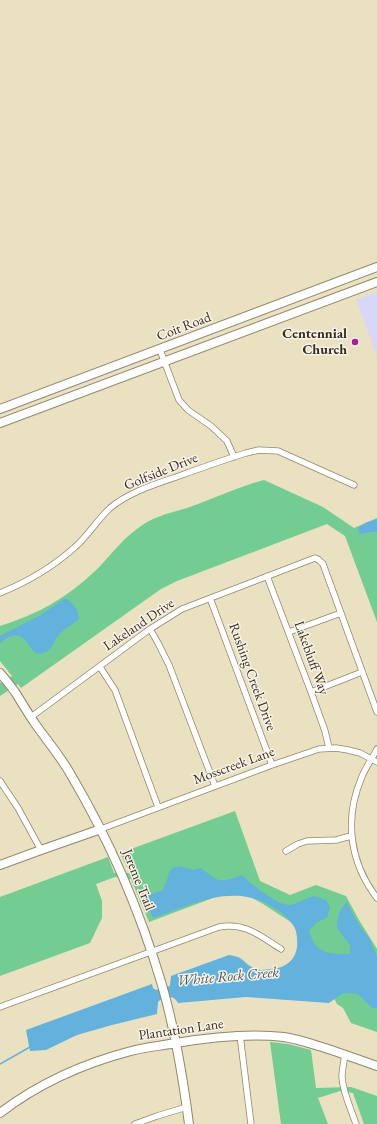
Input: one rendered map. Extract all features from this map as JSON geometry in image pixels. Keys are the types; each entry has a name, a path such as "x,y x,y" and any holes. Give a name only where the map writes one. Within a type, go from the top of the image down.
{"street":[{"name":"Coit Road","path":"0,409 240,320 377,267"},
{"path":"337,282 342,296"},
{"name":"Coit Road","path":"0,423 377,282"},
{"path":"240,320 244,332"},
{"path":"160,350 179,400 188,410 211,426 227,441 234,457"},
{"name":"Golfside Drive","path":"0,593 35,576 56,563 76,547 110,508 128,497 152,486 246,453 259,450 278,451 354,485"},
{"name":"Lakeland Drive","path":"31,717 150,629 182,609 312,559 322,561 340,613"},
{"name":"Lakebluff Way","path":"267,576 311,692 325,731 329,748"},
{"name":"Rushing Creek Drive","path":"210,598 272,765"},
{"path":"289,632 340,613 377,712"},
{"path":"150,629 169,665 215,786"},
{"path":"100,667 115,690 158,807"},
{"path":"311,692 362,672"},
{"name":"Jereme Trail","path":"0,673 17,694 31,717 67,768 101,829 122,874 143,927 162,985 175,1043 189,1124"},
{"name":"Mosscreek Lane","path":"101,829 319,749 329,748 348,750 374,761"},
{"path":"377,749 374,761 364,772 355,797 351,821 351,836 357,860 365,878 377,898"},
{"path":"0,781 18,808 41,850"},
{"path":"0,865 101,829"},
{"path":"286,851 307,841 336,840 351,836"},
{"path":"0,1007 219,927 231,925 251,930 281,949"},
{"path":"240,1035 251,1124"},
{"name":"Plantation Lane","path":"0,1113 51,1081 90,1064 130,1051 187,1041 240,1035 286,1038 345,1054 377,1066"},
{"path":"345,1054 343,1081 356,1124"},
{"path":"134,1124 187,1107"}],"shaded area":[{"path":"377,292 377,356 356,300"}],"green space":[{"path":"264,480 323,507 354,528 377,518 377,622 345,536 327,524 177,581 161,589 21,688 18,684 0,696 0,683 12,676 0,661 0,626 26,617 62,598 94,572 125,539 149,521"},
{"path":"235,811 260,881 290,895 316,885 346,896 377,949 377,1032 351,1023 343,1008 337,1004 297,926 242,892 221,895 149,922 131,879 115,877 96,884 102,901 102,918 90,943 0,976 0,897 108,857 114,873 130,873 120,853"},
{"path":"270,1042 288,1044 311,1050 316,1088 351,1087 377,1096 377,1124 364,1124 353,1093 340,1091 318,1098 328,1124 281,1124"}],"water":[{"path":"377,519 377,532 359,534 358,528 365,523"},
{"path":"64,599 67,599 74,605 79,619 59,634 52,646 46,652 37,653 33,651 22,637 17,635 9,637 0,643 0,636 39,616"},
{"path":"180,866 193,870 201,868 212,877 220,880 242,875 265,894 285,904 292,905 314,896 326,900 330,907 327,918 317,922 309,931 315,945 324,952 350,954 350,945 337,928 339,914 347,902 355,918 370,939 377,957 377,1008 372,1008 358,994 343,993 329,1003 246,997 178,1003 174,998 170,997 158,1002 157,1014 77,1035 46,1050 30,1051 26,1030 152,984 153,988 156,990 170,986 171,976 229,955 238,957 251,967 261,970 283,966 291,960 296,951 297,945 296,930 288,919 277,909 256,899 241,896 230,896 207,899 153,918 144,897 163,890 171,870 174,867"}],"waterway":[{"name":"White Rock Creek","path":"0,1064 30,1047"}],"place":[{"name":"Centennial Church","path":"355,342"}]}
